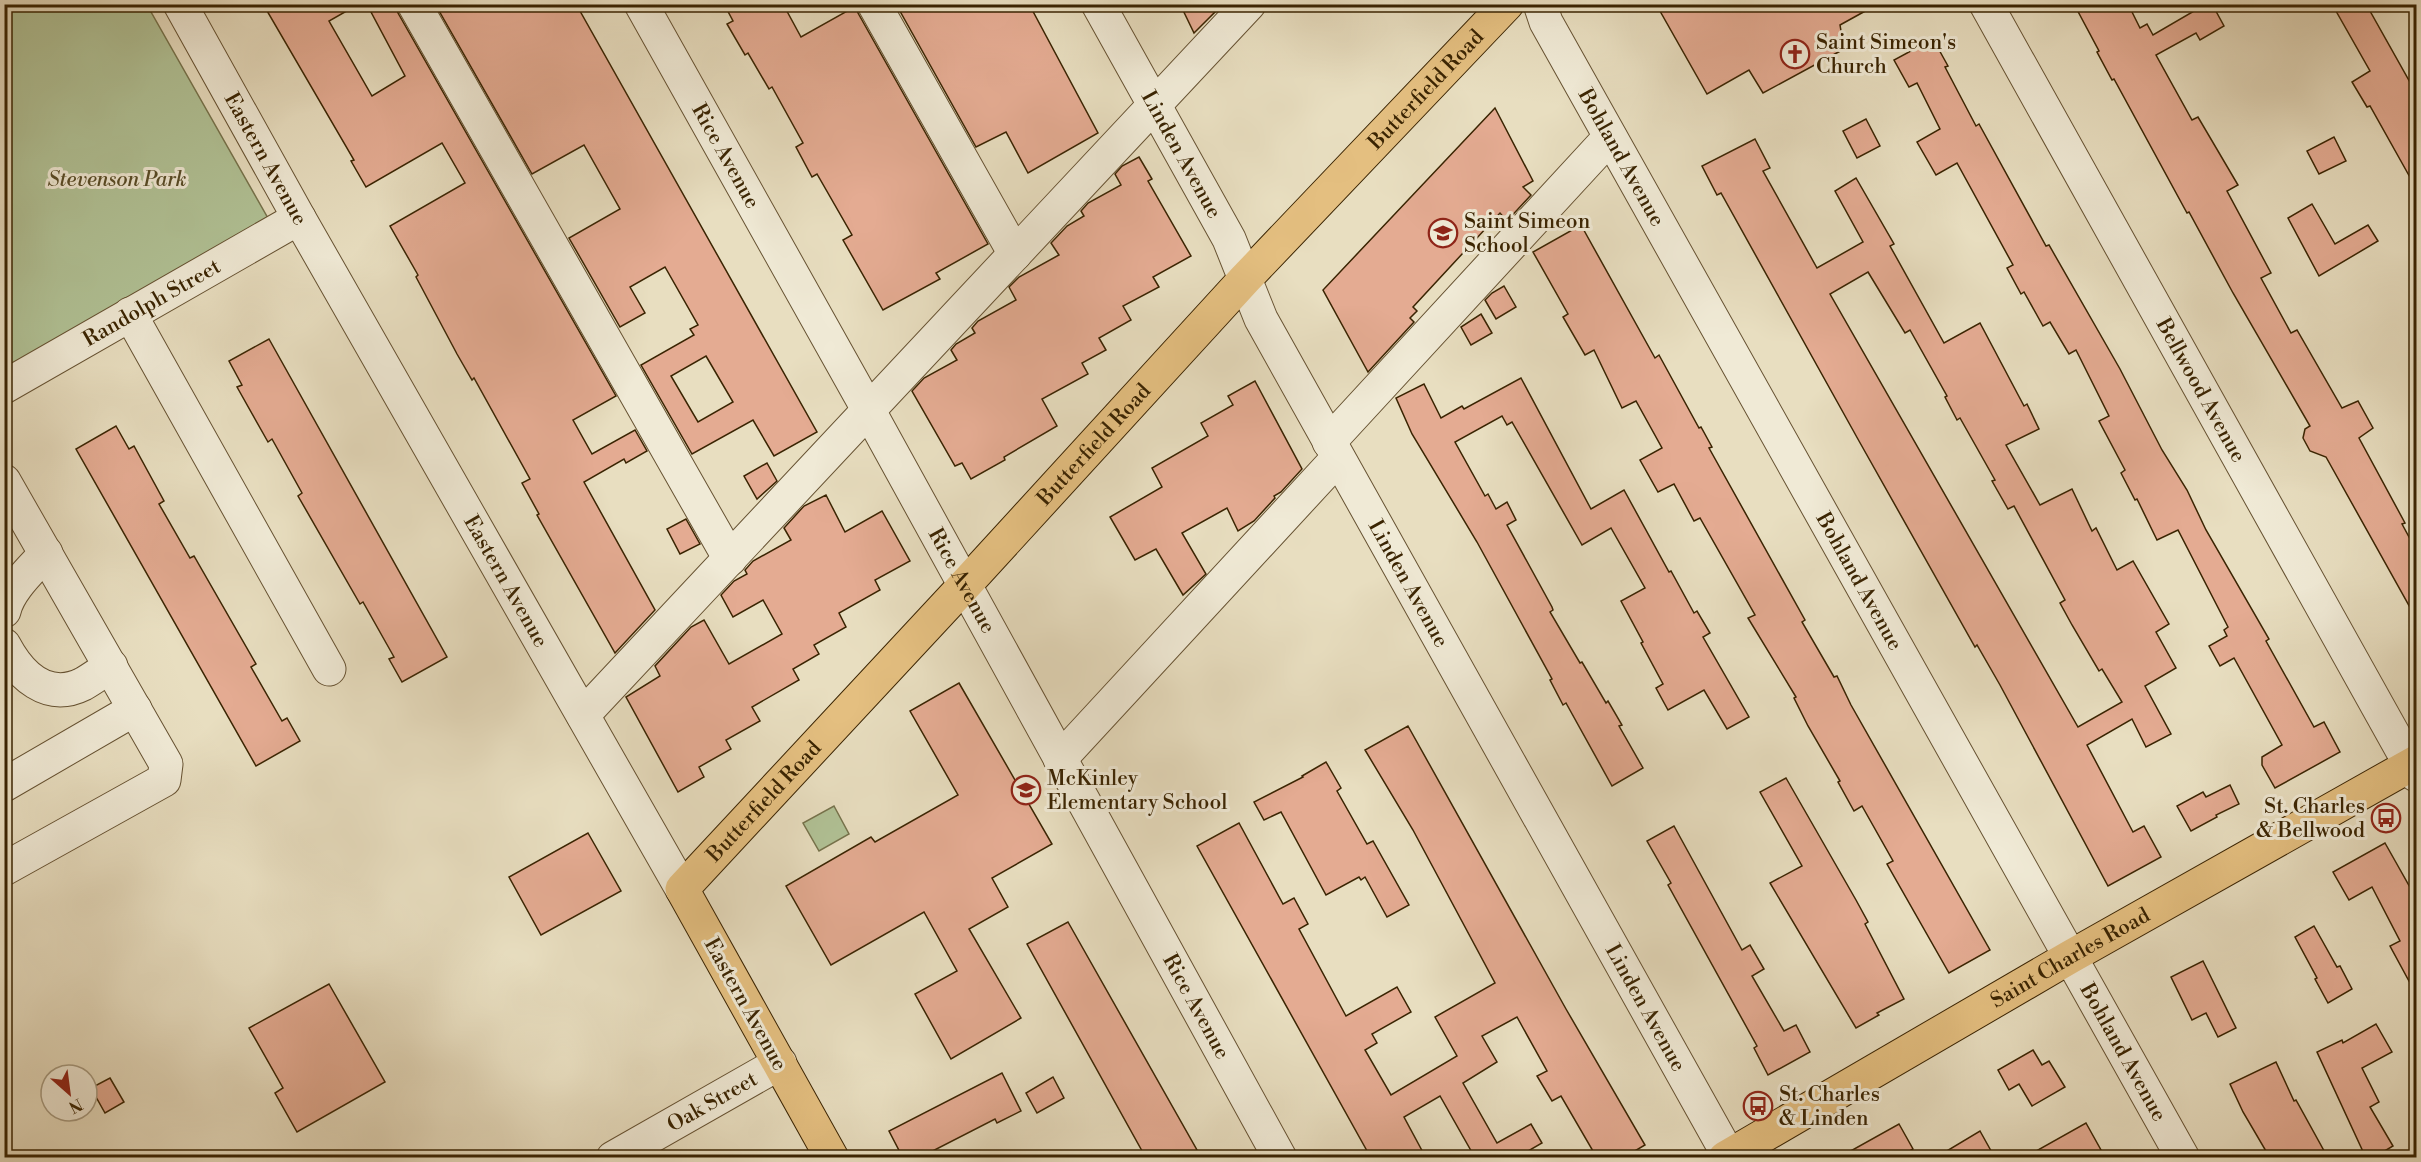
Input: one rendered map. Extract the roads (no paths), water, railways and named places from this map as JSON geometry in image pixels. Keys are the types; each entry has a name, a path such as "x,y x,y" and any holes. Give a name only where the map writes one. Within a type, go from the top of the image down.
{"main road":[{"name":"Butterfield Road","path":"682,889 1245,279 1507,4"},
{"name":"Saint Charles Road","path":"1728,1157 2070,957 2415,767"},
{"name":"Eastern Avenue","path":"682,889 832,1158"}],"street":[{"name":"Eastern Avenue","path":"180,4 299,218 682,889"},
{"path":"414,4 730,559"},
{"name":"Rice Avenue","path":"641,4 869,411 1280,1158"},
{"path":"874,4 1015,254"},
{"name":"Linden Avenue","path":"1098,4 1229,239 1261,319 1728,1157"},
{"path":"583,715 1249,4"},
{"name":"Bohland Avenue","path":"1540,4 1546,22 1610,137 2183,1158"},
{"name":"Bellwood Avenue","path":"1986,4 2415,767"},
{"path":"1060,759 1610,137"},
{"name":"Randolph Street","path":"4,387 299,218"},
{"path":"130,314 329,669"},
{"path":"4,481 166,764 164,780 4,868"},
{"path":"4,611 20,583 46,554"},
{"path":"4,645 25,675 42,687 63,690 81,685 111,666"},
{"path":"4,785 135,709"},
{"name":"Oak Street","path":"613,1158 780,1063"}],"place":[{"name":"Saint Simeon's Church","path":"1795,54"},
{"name":"Saint Simeon School","path":"1443,233"},
{"name":"McKinley Elementary School","path":"1026,790"},
{"name":"St. Charles & Bellwood","path":"2386,818"},
{"name":"St. Charles & Linden","path":"1758,1106"}],"park label":[{"name":"Stevenson Park","path":"117,179"}]}
